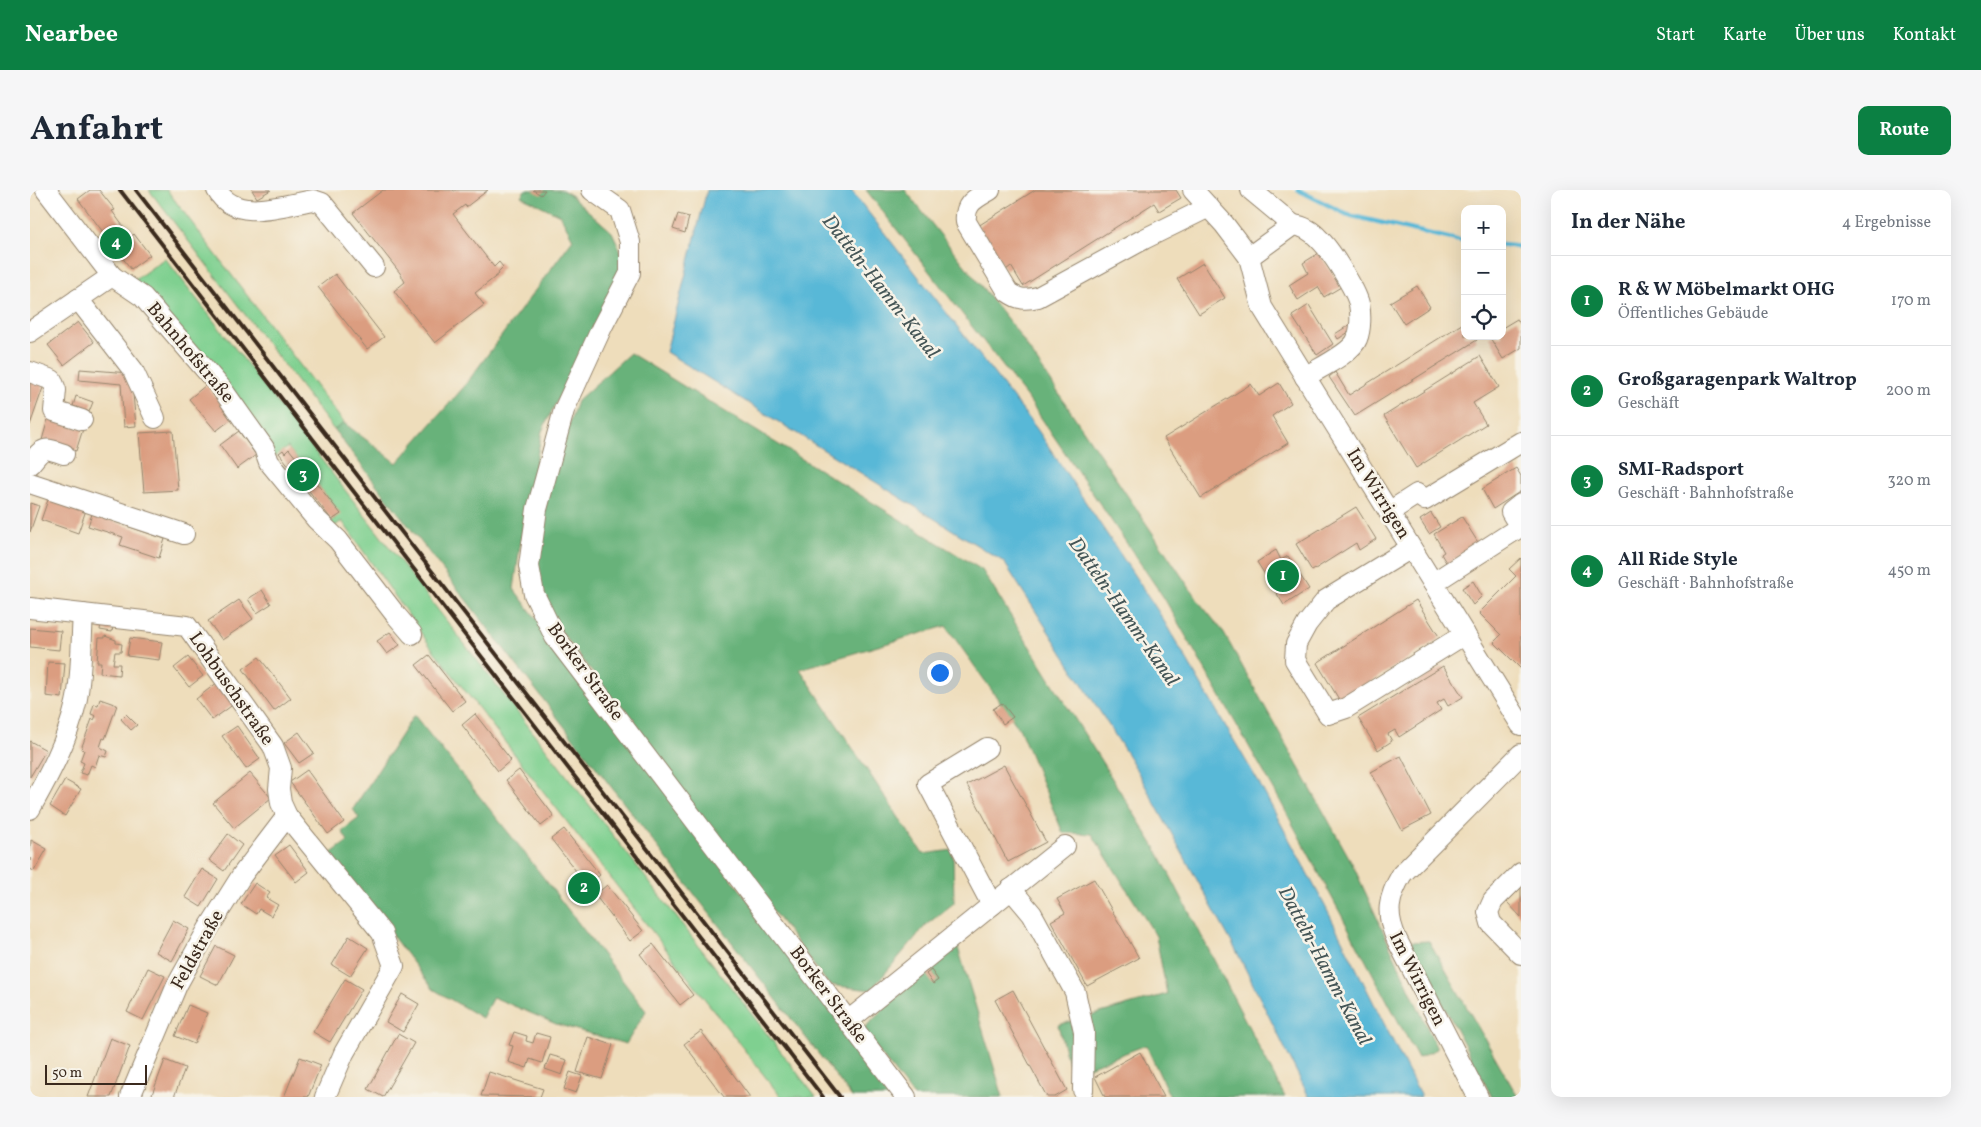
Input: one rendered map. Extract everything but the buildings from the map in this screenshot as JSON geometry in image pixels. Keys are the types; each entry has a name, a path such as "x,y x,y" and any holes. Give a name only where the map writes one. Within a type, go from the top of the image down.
{"street":[{"name":"Bahnhofstraße","path":"46,190 112,276 143,297 222,389 264,448 269,462 316,520 338,540 394,614 412,634"},
{"path":"217,190 221,197 229,204 240,209 253,210 313,200 322,203 374,267"},
{"name":"Borker Straße","path":"592,190 620,210 630,242 630,273 602,327 564,410 537,509 529,566 534,594 555,636 906,1097"},
{"path":"990,190 968,204 965,212 966,222 1008,292 1016,298 1026,300 1038,297 1144,239 1208,207"},
{"path":"1192,190 1224,224 1249,257 1293,225"},
{"path":"1251,190 1293,225 1302,226 1320,239 1351,284 1359,304 1360,324 1357,340 1350,349 1305,377"},
{"name":"Im Wirrigen","path":"1249,257 1262,307 1521,725"},
{"path":"30,332 112,276"},
{"path":"78,299 133,370 155,418"},
{"path":"30,372 52,380 56,390 54,412 82,420"},
{"path":"1389,512 1417,494 1424,500 1521,442"},
{"path":"30,464 41,450 47,448 64,454"},
{"path":"30,482 184,534"},
{"path":"1433,583 1520,528 1511,512 1521,504"},
{"path":"1411,548 1326,600 1307,624 1296,644 1295,660 1328,714 1346,708 1465,634"},
{"name":"Lohbuschstraße","path":"30,608 188,626 273,746 281,768 279,789 281,803 288,816 382,933 394,966 344,1053 325,1097"},
{"path":"30,809 54,766 67,734 77,701 83,614"},
{"path":"987,748 928,784 992,905"},
{"name":"Im Wirrigen","path":"1478,1097 1396,940 1390,924 1390,898 1402,874 1521,754"},
{"name":"Feldstraße","path":"130,1097 177,985 208,929 242,875 288,816"},
{"path":"848,1021 1065,846"},
{"path":"1521,873 1493,901 1488,912 1491,923 1521,954"},
{"path":"1011,890 1032,914 1075,992 1084,1032 1080,1092"}],"green space":[{"path":"149,190 167,190 344,423 334,430"},
{"path":"525,190 562,190 568,193 612,232 621,251 621,273 542,431 521,538 514,589 896,1097 852,1097 334,430 344,423 397,463 463,388 573,239 560,215 521,196"},
{"path":"866,190 905,190 1016,330 1199,602 1222,630 1351,861 1437,1049 1418,1058 1278,797 1164,598 1029,400"},
{"path":"165,258 816,1097 781,1097 431,647 342,521 332,528 329,524 340,513 288,447 273,458 127,278 136,279"},
{"path":"630,353 982,570 1158,852 1285,1097 1170,1097 1146,1045 1071,1074 1058,1025 1167,994 1156,936 1092,834 1063,833 1020,730 946,626 800,669 923,854 953,850 954,903 926,925 871,990 829,985 551,618 535,565 550,480 577,401"},
{"path":"414,715 520,847 646,1011 626,1044 556,1024 493,997 482,1018 433,989 330,854 348,841 342,831 359,818 353,809"},
{"path":"956,941 1003,1097 914,1097 862,1030"},
{"path":"1429,941 1518,1097 1492,1097 1410,942"}],"water":[{"name":"Datteln-Hamm-Kanal","path":"707,190 851,190 1037,429 1158,611 1259,783 1325,906 1421,1097 1309,1097 1239,956 1131,760 1004,562 666,352"}],"waterway":[{"path":"1298,190 1348,215 1461,241"},
{"path":"1506,245 1521,247"}],"railway":[{"path":"120,190 823,1097"},
{"path":"136,190 840,1097"}],"place":[{"name":"All Ride Style","path":"116,243"},
{"name":"SMI-Radsport","path":"303,475"},
{"name":"R & W Möbelmarkt OHG","path":"1283,576"},
{"name":"Großgaragenpark Waltrop","path":"584,888"}]}
